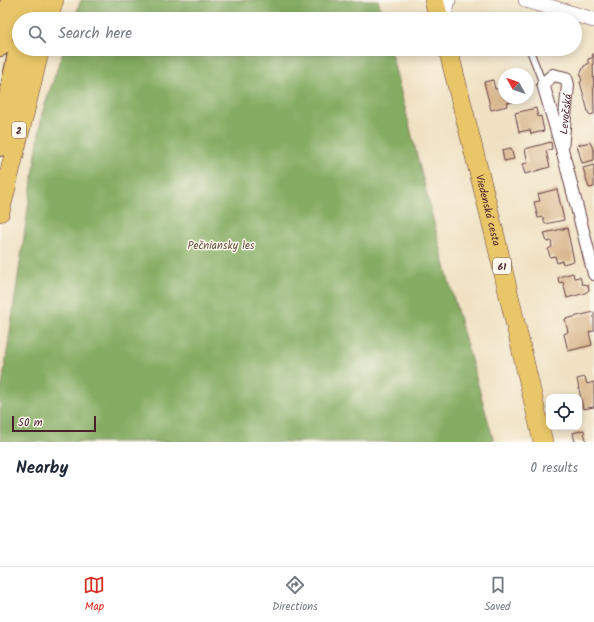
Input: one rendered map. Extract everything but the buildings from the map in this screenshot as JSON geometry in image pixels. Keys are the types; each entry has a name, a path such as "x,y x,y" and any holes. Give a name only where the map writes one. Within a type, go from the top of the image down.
{"highway":[{"path":"0,45 12,0"},
{"path":"30,12 33,0"},
{"path":"0,145 19,56"}],"main road":[{"path":"50,12 54,0"},
{"name":"2","path":"0,212 38,56"},
{"name":"Viedenská cesta","path":"450,56 495,236 543,442"}],"street":[{"path":"526,0 567,12"},
{"path":"552,0 575,12"},
{"name":"Levočská","path":"562,149 568,85 566,78 553,75 543,84 562,149 594,274"}],"lane":[{"path":"532,56 543,84"}],"green space":[{"path":"81,0 378,0 381,12 77,12"},
{"name":"Pečniansky les","path":"62,56 392,56 447,274 494,442 0,442 0,400 42,113"}]}
